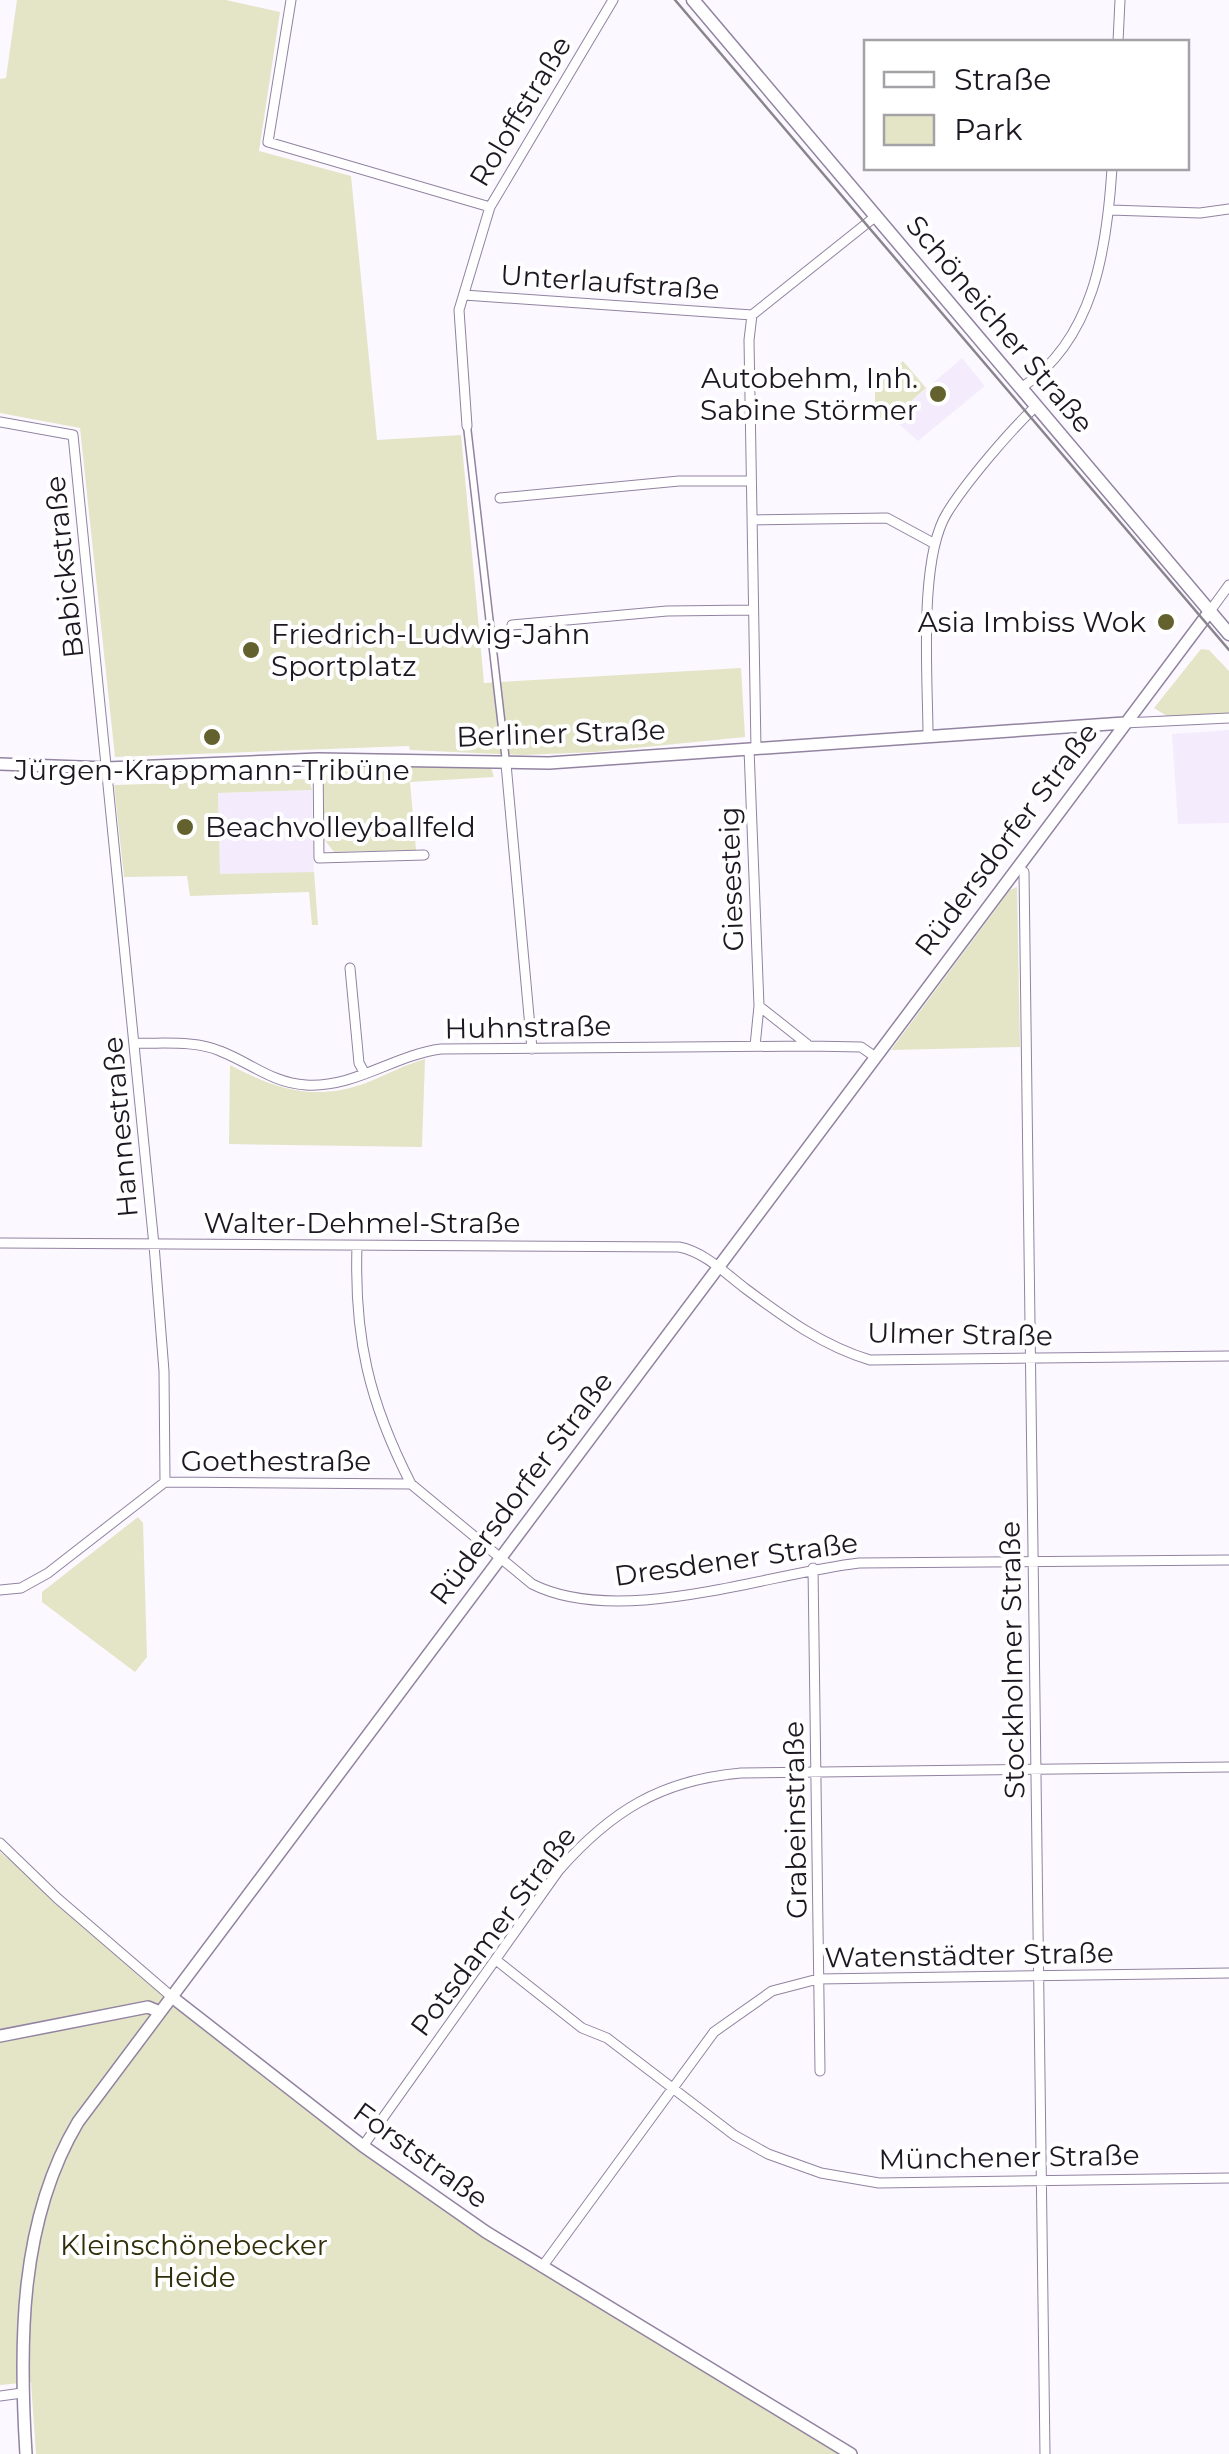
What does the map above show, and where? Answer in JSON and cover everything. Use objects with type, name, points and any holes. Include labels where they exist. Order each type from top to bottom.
[{"type":"main road","name":"Schöneicher Straße","points":[[694,0],[1229,634]]},
{"type":"street","points":[[291,0],[268,142],[490,207]]},
{"type":"street","name":"Roloffstraße","points":[[467,426],[458,326],[490,207],[612,0]]},
{"type":"street","points":[[1118,40],[1120,0]]},
{"type":"street","points":[[1021,388],[1057,358],[1073,337],[1096,279],[1110,210],[1112,170]]},
{"type":"street","points":[[1110,210],[1229,210]]},
{"type":"street","points":[[752,315],[876,216]]},
{"type":"street","name":"Unterlaufstraße","points":[[464,295],[752,315]]},
{"type":"street","name":"Giesesteig","points":[[752,315],[752,749],[759,1006],[754,1046]]},
{"type":"street","points":[[928,736],[928,623],[935,544],[946,515],[1036,406]]},
{"type":"street","name":"Babickstraße","points":[[0,422],[73,435],[106,768]]},
{"type":"street","points":[[467,426],[506,764],[532,1049]]},
{"type":"street","points":[[500,498],[680,482],[751,480]]},
{"type":"street","points":[[752,520],[887,518],[935,544]]},
{"type":"street","points":[[1210,611],[1229,584]]},
{"type":"street","points":[[512,625],[667,611],[753,610]]},
{"type":"street","name":"Rüdersdorfer Straße","points":[[26,2454],[22,2393],[30,2263],[55,2170],[78,2122],[1210,611]]},
{"type":"street","points":[[1124,723],[1229,718]]},
{"type":"street","name":"Berliner Straße","points":[[0,764],[106,768],[318,759],[506,764],[1124,723]]},
{"type":"street","points":[[318,759],[319,858],[424,854]]},
{"type":"street","name":"Hannestraße","points":[[106,768],[154,1245],[164,1371],[166,1482]]},
{"type":"street","name":"Stockholmer Straße","points":[[1018,868],[1024,872],[1045,2454]]},
{"type":"street","points":[[350,968],[360,1064],[365,1074]]},
{"type":"street","points":[[759,1006],[810,1046]]},
{"type":"street","name":"Huhnstraße","points":[[135,1043],[207,1047],[281,1082],[295,1084],[336,1084],[427,1051],[810,1046],[860,1047],[874,1056]]},
{"type":"street","name":"Walter-Dehmel-Straße","points":[[0,1243],[680,1247],[718,1267]]},
{"type":"street","points":[[357,1246],[355,1304],[365,1364],[382,1422],[411,1484]]},
{"type":"street","name":"Ulmer Straße","points":[[718,1267],[802,1329],[848,1354],[870,1360],[1229,1356]]},
{"type":"street","name":"Goethestraße","points":[[0,1590],[21,1588],[48,1573],[166,1482],[411,1484],[500,1560]]},
{"type":"street","name":"Dresdener Straße","points":[[500,1560],[550,1593],[605,1600],[664,1597],[813,1568],[860,1563],[1229,1560]]},
{"type":"street","name":"Grabeinstraße","points":[[813,1568],[820,2071]]},
{"type":"street","name":"Potsdamer Straße","points":[[364,2146],[559,1870],[592,1834],[628,1808],[680,1784],[713,1776],[816,1771],[1229,1766]]},
{"type":"street","name":"Forststraße","points":[[0,1842],[57,1898],[172,1997],[364,2146],[486,2232],[851,2454]]},
{"type":"street","name":"Münchener Straße","points":[[496,1960],[582,2028],[607,2038],[734,2135],[768,2154],[821,2173],[880,2182],[1229,2178]]},
{"type":"street","name":"Watenstädter Straße","points":[[542,2266],[714,2032],[772,1991],[818,1979],[1229,1974]]},
{"type":"street","points":[[0,2036],[148,2007],[160,2012]]},
{"type":"street","points":[[0,2396],[22,2393]]},
{"type":"shaded area","points":[[962,358],[985,386],[918,441],[892,418]]},
{"type":"shaded area","points":[[1229,730],[1229,823],[1178,824],[1172,734]]},
{"type":"shaded area","points":[[312,790],[314,872],[220,875],[218,793]]},
{"type":"green space","points":[[17,0],[226,0],[280,12],[259,151],[351,176],[377,440],[461,435],[484,683],[741,668],[745,737],[523,755],[410,750],[409,746],[115,757],[80,428],[0,413],[0,79],[6,78]]},
{"type":"green space","points":[[903,361],[926,388],[892,418],[875,418],[875,384]]},
{"type":"green space","points":[[1201,649],[1209,650],[1229,671],[1229,716],[1167,716],[1154,708]]},
{"type":"green space","points":[[334,765],[491,768],[494,777],[410,782],[416,850],[334,852],[324,839],[323,780]]},
{"type":"green space","points":[[309,779],[312,790],[218,793],[220,874],[314,872],[318,925],[312,925],[309,892],[190,896],[187,876],[124,877],[114,785]]},
{"type":"green space","points":[[1017,887],[1020,1047],[891,1050],[1010,890]]},
{"type":"green space","points":[[425,1059],[422,1147],[229,1144],[230,1065],[280,1086],[329,1092],[366,1083]]},
{"type":"green space","points":[[138,1517],[143,1523],[147,1657],[135,1672],[42,1602],[42,1592]]},
{"type":"green space","name":"Kleinschönebecker Heide","points":[[0,1852],[242,2059],[463,2223],[841,2454],[36,2454],[31,2382],[0,2385]]},
{"type":"tram line","points":[[675,0],[1229,650]]},
{"type":"place","name":"Autobehm, Inh. Sabine Störmer","points":[[938,394]]},
{"type":"place","name":"Asia Imbiss Wok","points":[[1166,622]]},
{"type":"place","name":"Friedrich-Ludwig-Jahn Sportplatz","points":[[251,650]]},
{"type":"place","name":"Jürgen-Krappmann-Tribüne","points":[[212,737]]},
{"type":"place","name":"Beachvolleyballfeld","points":[[185,827]]}]
